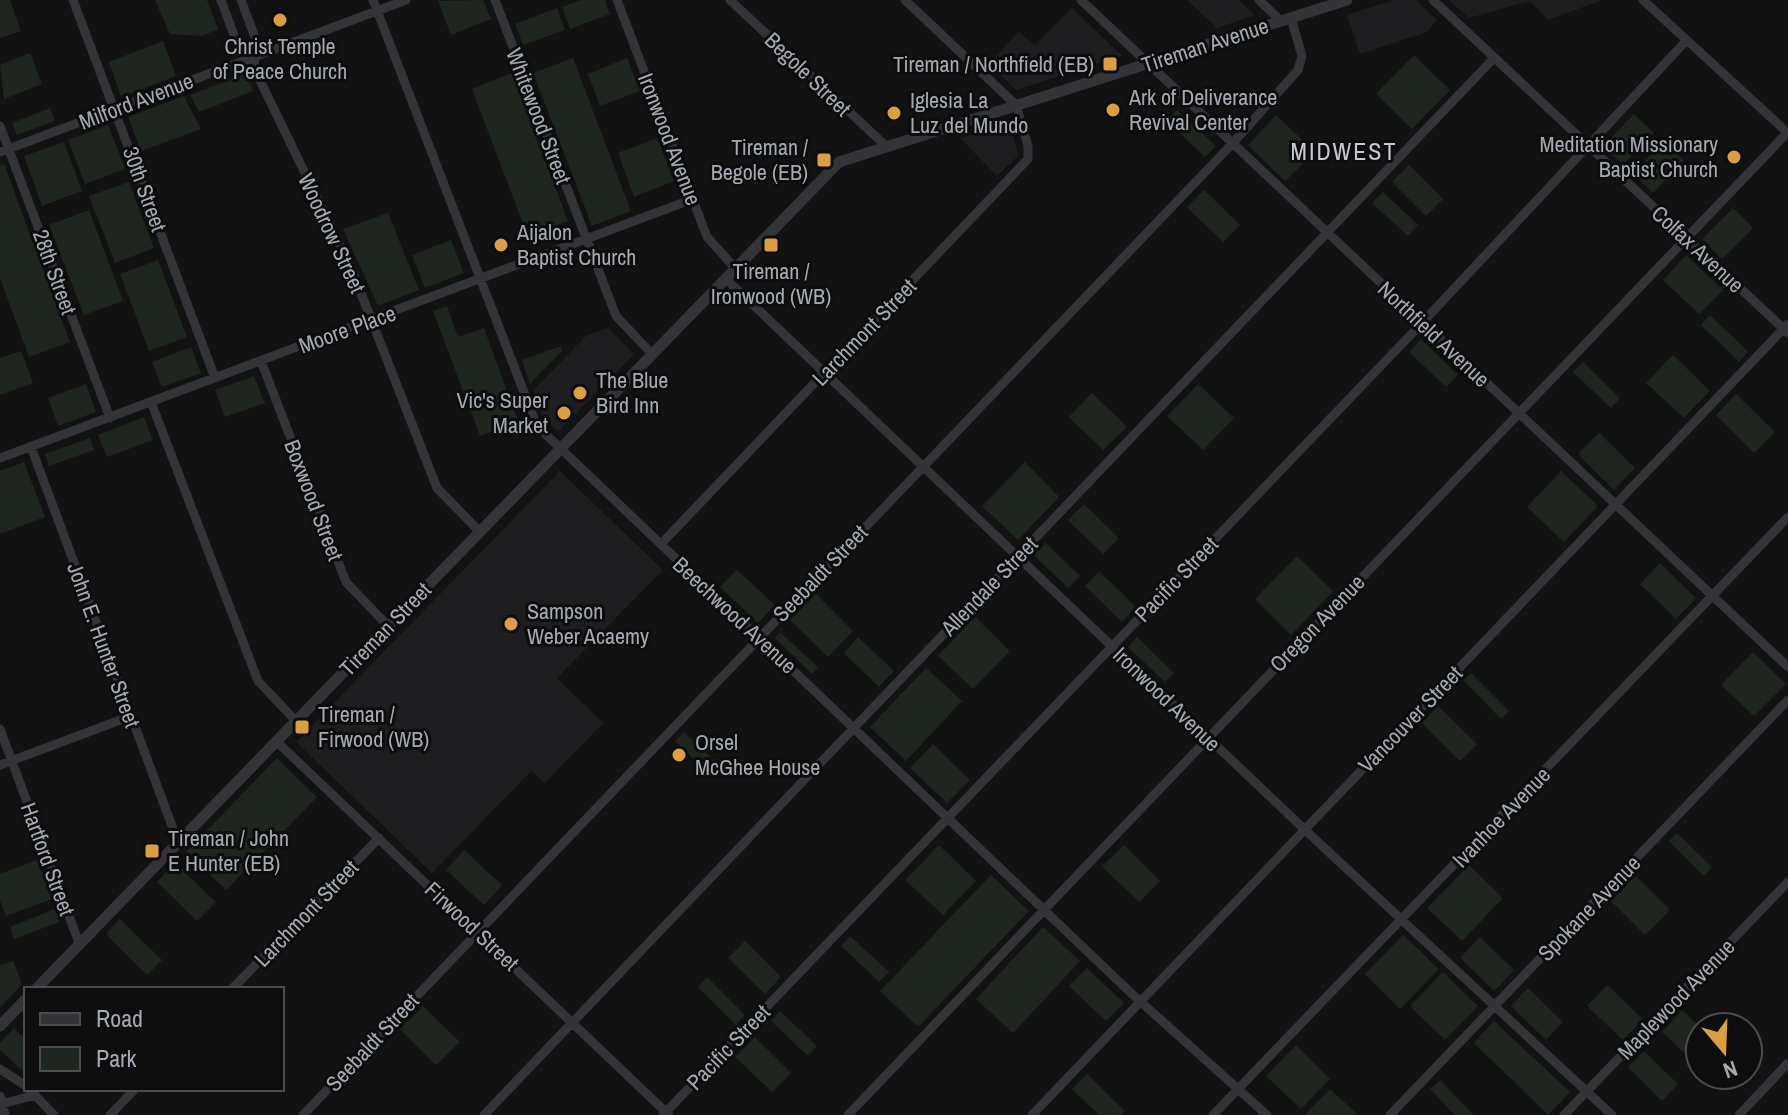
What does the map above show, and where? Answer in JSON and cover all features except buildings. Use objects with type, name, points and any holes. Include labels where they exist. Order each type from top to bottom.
[{"type":"street","name":"30th Street","points":[[73,0],[215,378]]},
{"type":"street","name":"Woodrow Street","points":[[221,0],[238,46],[252,57]]},
{"type":"street","name":"Woodrow Street","points":[[241,0],[256,40],[252,57],[255,72],[352,270],[437,488],[480,532]]},
{"type":"street","name":"Beechwood Avenue","points":[[373,0],[532,416],[560,449],[1140,1002],[1267,1115]]},
{"type":"street","name":"Milford Avenue","points":[[5,150],[406,0]]},
{"type":"street","name":"Whitewood Street","points":[[495,0],[618,320],[652,354]]},
{"type":"street","name":"Ironwood Avenue","points":[[617,0],[710,243],[736,269]]},
{"type":"street","name":"Begole Street","points":[[730,0],[887,147]]},
{"type":"street","points":[[905,0],[1016,105]]},
{"type":"street","name":"Northfield Avenue","points":[[1081,0],[1788,667]]},
{"type":"street","points":[[1259,0],[1286,19]]},
{"type":"street","name":"Tireman Avenue","points":[[736,269],[839,162],[1347,0]]},
{"type":"street","name":"Colfax Avenue","points":[[1433,0],[1786,329]]},
{"type":"street","points":[[1643,0],[1788,132]]},
{"type":"street","name":"Seebaldt Street","points":[[303,1115],[1232,144],[1298,70],[1302,56],[1286,19]]},
{"type":"street","name":"Pacific Street","points":[[666,1114],[1422,323],[1686,41]]},
{"type":"street","name":"Allendale Street","points":[[484,1115],[1494,58]]},
{"type":"street","name":"Larchmont Street","points":[[661,544],[1023,167],[1029,152],[1016,105]]},
{"type":"street","name":"28th Street","points":[[0,126],[5,150],[110,418]]},
{"type":"street","name":"Oregon Avenue","points":[[848,1115],[1788,132]]},
{"type":"street","name":"Moore Place","points":[[1,454],[31,447],[110,418],[693,199]]},
{"type":"street","name":"Tireman Street","points":[[38,987],[736,269]]},
{"type":"street","name":"Ironwood Avenue","points":[[726,279],[1304,829],[1612,1115]]},
{"type":"street","name":"Vancouver Street","points":[[1032,1115],[1786,329]]},
{"type":"street","name":"Boxwood Street","points":[[261,361],[346,582],[388,626]]},
{"type":"street","points":[[151,402],[258,681],[296,721]]},
{"type":"street","name":"John E. Hunter Street","points":[[31,447],[178,842]]},
{"type":"street","name":"Ivanhoe Avenue","points":[[1213,1115],[1788,517]]},
{"type":"street","name":"Spokane Avenue","points":[[1390,1115],[1788,700]]},
{"type":"street","points":[[0,765],[131,716]]},
{"type":"street","name":"Hartford Street","points":[[0,729],[79,943]]},
{"type":"street","name":"Firwood Street","points":[[276,741],[573,1021],[666,1114]]},
{"type":"street","name":"Larchmont Street","points":[[234,987],[379,838]]},
{"type":"street","name":"Maplewood Avenue","points":[[1564,1115],[1788,882]]},
{"type":"street","points":[[0,1026],[24,1001]]},
{"type":"street","points":[[1739,1115],[1788,1063]]},
{"type":"street","points":[[0,1069],[24,1086]]},
{"type":"street","points":[[5,1115],[1,1100],[27,1091]]},
{"type":"street","points":[[31,1091],[54,1115]]},
{"type":"street","points":[[110,1115],[133,1091]]},
{"type":"shaded area","points":[[1187,0],[1239,0],[1255,15],[1217,28]]},
{"type":"shaded area","points":[[1394,0],[1416,0],[1437,20],[1427,32],[1360,54],[1347,15]]},
{"type":"shaded area","points":[[1449,0],[1602,0],[1548,20],[1530,1],[1469,18]]},
{"type":"shaded area","points":[[1072,8],[1122,56],[1016,90],[989,63],[1019,32],[1035,45]]},
{"type":"shaded area","points":[[1010,122],[1018,156],[997,176],[960,138]]},
{"type":"shaded area","points":[[608,328],[634,354],[558,432],[543,418],[533,390],[586,336]]},
{"type":"shaded area","name":"Sampson Weber Acaemy","points":[[560,471],[663,570],[557,678],[603,723],[545,783],[531,771],[432,873],[296,742]]},
{"type":"green space","points":[[0,0],[10,0],[21,31],[0,38]]},
{"type":"green space","points":[[155,0],[207,0],[218,29],[202,36],[170,34]]},
{"type":"green space","points":[[483,0],[491,19],[451,35],[438,1]]},
{"type":"green space","points":[[581,0],[605,0],[610,14],[570,29],[562,7]]},
{"type":"green space","points":[[557,8],[565,30],[523,45],[515,24]]},
{"type":"green space","points":[[163,41],[176,76],[121,97],[109,62]]},
{"type":"green space","points":[[30,53],[42,84],[4,99],[0,65]]},
{"type":"green space","points":[[1414,55],[1450,90],[1412,129],[1376,94]]},
{"type":"green space","points":[[573,58],[631,211],[592,226],[533,73]]},
{"type":"green space","points":[[627,58],[640,91],[600,106],[588,74]]},
{"type":"green space","points":[[512,73],[568,221],[528,237],[472,89]]},
{"type":"green space","points":[[245,74],[253,91],[199,112],[190,95]]},
{"type":"green space","points":[[184,96],[201,129],[141,151],[128,117]]},
{"type":"green space","points":[[50,108],[55,121],[17,135],[12,123]]},
{"type":"green space","points":[[1177,110],[1216,146],[1205,157],[1167,121]]},
{"type":"green space","points":[[1634,114],[1654,133],[1623,165],[1603,146]]},
{"type":"green space","points":[[1276,115],[1315,152],[1285,181],[1248,145]]},
{"type":"green space","points":[[108,125],[125,169],[85,184],[68,140]]},
{"type":"green space","points":[[657,138],[674,181],[634,197],[618,153]]},
{"type":"green space","points":[[1664,141],[1684,161],[1653,193],[1633,174]]},
{"type":"green space","points":[[64,142],[82,191],[42,206],[24,156]]},
{"type":"green space","points":[[4,164],[70,342],[29,357],[0,278],[0,165]]},
{"type":"green space","points":[[1409,165],[1443,199],[1426,216],[1392,182]]},
{"type":"green space","points":[[129,182],[154,248],[115,263],[89,196]]},
{"type":"green space","points":[[1204,190],[1240,225],[1223,242],[1187,207]]},
{"type":"green space","points":[[1383,192],[1418,225],[1408,236],[1372,203]]},
{"type":"green space","points":[[1733,208],[1753,228],[1722,259],[1702,239]]},
{"type":"green space","points":[[89,210],[123,301],[84,315],[49,225]]},
{"type":"green space","points":[[388,213],[419,290],[378,306],[343,229]]},
{"type":"green space","points":[[451,240],[464,273],[425,288],[412,255]]},
{"type":"green space","points":[[1686,255],[1723,290],[1699,314],[1663,280]]},
{"type":"green space","points":[[158,260],[187,337],[149,351],[120,274]]},
{"type":"green space","points":[[447,306],[458,337],[484,328],[518,421],[480,436],[433,311]]},
{"type":"green space","points":[[1710,315],[1748,352],[1739,362],[1701,325]]},
{"type":"green space","points":[[1421,339],[1458,375],[1446,387],[1409,352]]},
{"type":"green space","points":[[561,346],[562,351],[530,384],[522,360]]},
{"type":"green space","points":[[191,347],[201,373],[162,387],[152,362]]},
{"type":"green space","points":[[21,351],[33,383],[0,395],[0,358]]},
{"type":"green space","points":[[1673,355],[1710,391],[1684,418],[1646,383]]},
{"type":"green space","points":[[1583,362],[1620,398],[1611,408],[1573,372]]},
{"type":"green space","points":[[254,376],[265,403],[225,417],[215,390]]},
{"type":"green space","points":[[86,384],[96,412],[58,426],[48,398]]},
{"type":"green space","points":[[1198,384],[1234,418],[1203,450],[1167,416]]},
{"type":"green space","points":[[1092,393],[1127,427],[1103,450],[1069,417]]},
{"type":"green space","points":[[1736,394],[1775,432],[1754,453],[1716,415]]},
{"type":"green space","points":[[144,417],[153,440],[107,457],[98,435]]},
{"type":"green space","points":[[1599,433],[1635,468],[1614,490],[1578,454]]},
{"type":"green space","points":[[90,438],[94,450],[49,466],[45,454]]},
{"type":"green space","points":[[24,462],[45,517],[0,534],[0,471]]},
{"type":"green space","points":[[1025,462],[1059,497],[1018,540],[982,506]]},
{"type":"green space","points":[[1561,471],[1598,506],[1564,542],[1527,507]]},
{"type":"green space","points":[[1084,504],[1119,538],[1103,554],[1068,520]]},
{"type":"green space","points":[[1046,543],[1080,576],[1068,588],[1034,555]]},
{"type":"green space","points":[[1297,556],[1333,591],[1291,635],[1255,599]]},
{"type":"green space","points":[[1660,563],[1696,598],[1676,619],[1640,584]]},
{"type":"green space","points":[[737,570],[775,605],[758,623],[720,587]]},
{"type":"green space","points":[[1099,571],[1136,607],[1122,622],[1085,586]]},
{"type":"green space","points":[[816,594],[853,631],[828,657],[790,620]]},
{"type":"green space","points":[[975,617],[1010,651],[973,689],[938,656]]},
{"type":"green space","points":[[780,632],[818,667],[812,674],[775,638]]},
{"type":"green space","points":[[858,637],[894,671],[879,687],[844,653]]},
{"type":"green space","points":[[1137,637],[1174,673],[1165,682],[1128,647]]},
{"type":"green space","points":[[1753,652],[1786,684],[1754,716],[1721,685]]},
{"type":"green space","points":[[926,668],[962,701],[906,761],[870,727]]},
{"type":"green space","points":[[1471,673],[1509,711],[1501,719],[1463,680]]},
{"type":"green space","points":[[1438,706],[1477,744],[1460,761],[1422,723]]},
{"type":"green space","points":[[684,732],[721,767],[712,777],[675,741]]},
{"type":"green space","points":[[933,744],[970,780],[947,803],[910,768]]},
{"type":"green space","points":[[277,758],[317,797],[226,890],[186,852]]},
{"type":"green space","points":[[1677,833],[1712,867],[1704,876],[1669,841]]},
{"type":"green space","points":[[939,845],[976,881],[943,915],[905,880]]},
{"type":"green space","points":[[1124,845],[1160,881],[1139,902],[1102,866]]},
{"type":"green space","points":[[464,850],[502,885],[484,905],[446,870]]},
{"type":"green space","points":[[37,860],[52,899],[6,916],[0,901],[0,874]]},
{"type":"green space","points":[[175,863],[216,902],[197,921],[157,882]]},
{"type":"green space","points":[[1469,865],[1503,898],[1462,941],[1427,908]]},
{"type":"green space","points":[[991,875],[1029,911],[918,1027],[880,991]]},
{"type":"green space","points":[[1636,876],[1670,910],[1645,935],[1611,901]]},
{"type":"green space","points":[[55,909],[59,922],[14,939],[10,927]]},
{"type":"green space","points":[[120,919],[162,960],[147,975],[106,934]]},
{"type":"green space","points":[[1043,927],[1080,961],[1013,1033],[976,999]]},
{"type":"green space","points":[[1403,935],[1439,969],[1400,1009],[1365,974]]},
{"type":"green space","points":[[850,936],[889,972],[879,982],[841,946]]},
{"type":"green space","points":[[1480,937],[1514,970],[1494,991],[1460,958]]},
{"type":"green space","points":[[745,941],[781,977],[765,994],[728,958]]},
{"type":"green space","points":[[13,961],[22,984],[0,1008],[0,965]]},
{"type":"green space","points":[[1087,968],[1124,1003],[1106,1021],[1069,986]]},
{"type":"green space","points":[[1443,972],[1478,1006],[1445,1040],[1410,1006]]},
{"type":"green space","points":[[707,977],[745,1015],[736,1025],[698,987]]},
{"type":"green space","points":[[1607,985],[1643,1019],[1623,1040],[1587,1006]]},
{"type":"green space","points":[[1528,988],[1563,1022],[1546,1040],[1511,1006]]},
{"type":"green space","points":[[423,1006],[460,1042],[436,1065],[400,1029]]},
{"type":"green space","points":[[1682,1010],[1684,1053],[1662,1032]]},
{"type":"green space","points":[[780,1011],[817,1046],[808,1056],[771,1021]]},
{"type":"green space","points":[[1494,1021],[1570,1092],[1548,1115],[1474,1043]]},
{"type":"green space","points":[[14,1028],[24,1038],[24,1072],[0,1050],[0,1043]]},
{"type":"green space","points":[[755,1037],[791,1073],[772,1092],[735,1057]]},
{"type":"green space","points":[[1296,1045],[1330,1079],[1301,1109],[1266,1076]]},
{"type":"green space","points":[[1644,1051],[1678,1084],[1662,1101],[1628,1067]]},
{"type":"green space","points":[[1087,1074],[1125,1111],[1121,1115],[1099,1115],[1072,1089]]},
{"type":"green space","points":[[1440,1080],[1474,1115],[1455,1115],[1430,1089]]},
{"type":"green space","points":[[1330,1089],[1358,1115],[1305,1115]]},
{"type":"place","name":"Christ Temple of Peace Church","points":[[280,20]]},
{"type":"place","name":"Tireman / Northfield (EB)","points":[[1110,64]]},
{"type":"place","name":"Ark of Deliverance Revival Center","points":[[1113,110]]},
{"type":"place","name":"Iglesia La Luz del Mundo","points":[[894,113]]},
{"type":"place","name":"Meditation Missionary Baptist Church","points":[[1734,157]]},
{"type":"place","name":"Tireman / Begole (EB)","points":[[824,160]]},
{"type":"place","name":"Aijalon Baptist Church","points":[[501,245]]},
{"type":"place","name":"Tireman / Ironwood (WB)","points":[[771,245]]},
{"type":"place","name":"The Blue Bird Inn","points":[[580,393]]},
{"type":"place","name":"Vic's Super Market","points":[[564,413]]},
{"type":"place","name":"Sampson Weber Acaemy","points":[[511,624]]},
{"type":"place","name":"Tireman / Firwood (WB)","points":[[302,727]]},
{"type":"place","name":"Orsel McGhee House","points":[[679,755]]},
{"type":"place","name":"Tireman / John E Hunter (EB)","points":[[152,851]]},
{"type":"district","name":"MIDWEST","points":[[1344,152]]}]
